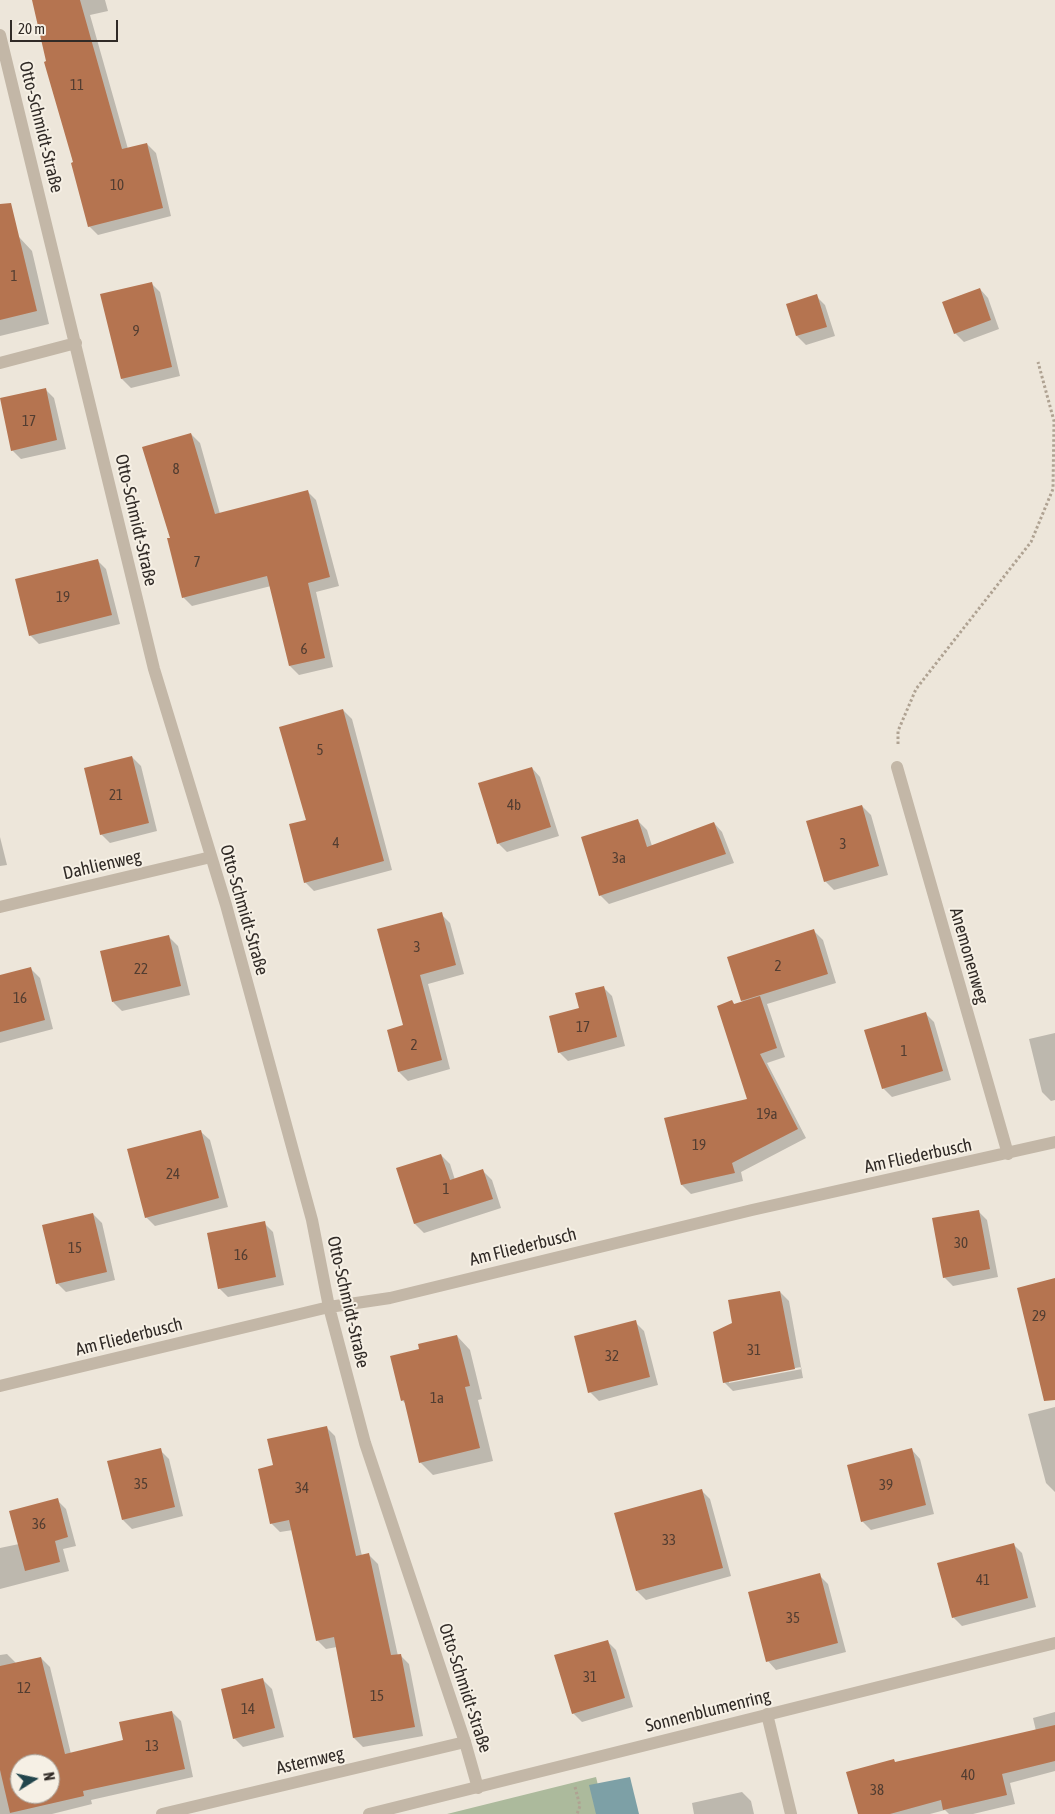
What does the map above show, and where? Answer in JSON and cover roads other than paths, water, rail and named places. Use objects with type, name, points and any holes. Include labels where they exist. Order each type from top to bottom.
[{"type":"street","name":"Otto-Schmidt-Straße","points":[[0,35],[154,669],[211,857],[312,1220],[329,1306],[365,1443],[465,1742],[478,1788]]},
{"type":"street","points":[[0,362],[76,343]]},
{"type":"street","name":"Anemonenweg","points":[[897,767],[1008,1154]]},
{"type":"street","name":"Dahlienweg","points":[[0,907],[211,857]]},
{"type":"street","name":"Am Fliederbusch","points":[[0,1386],[329,1306],[390,1298],[752,1210],[1055,1142]]},
{"type":"street","name":"Sonnenblumenring","points":[[369,1814],[1055,1643]]},
{"type":"street","points":[[767,1714],[791,1814]]},
{"type":"street","name":"Asternweg","points":[[162,1814],[465,1742]]},
{"type":"water","points":[[630,1777],[639,1814],[596,1814],[589,1785]]}]
